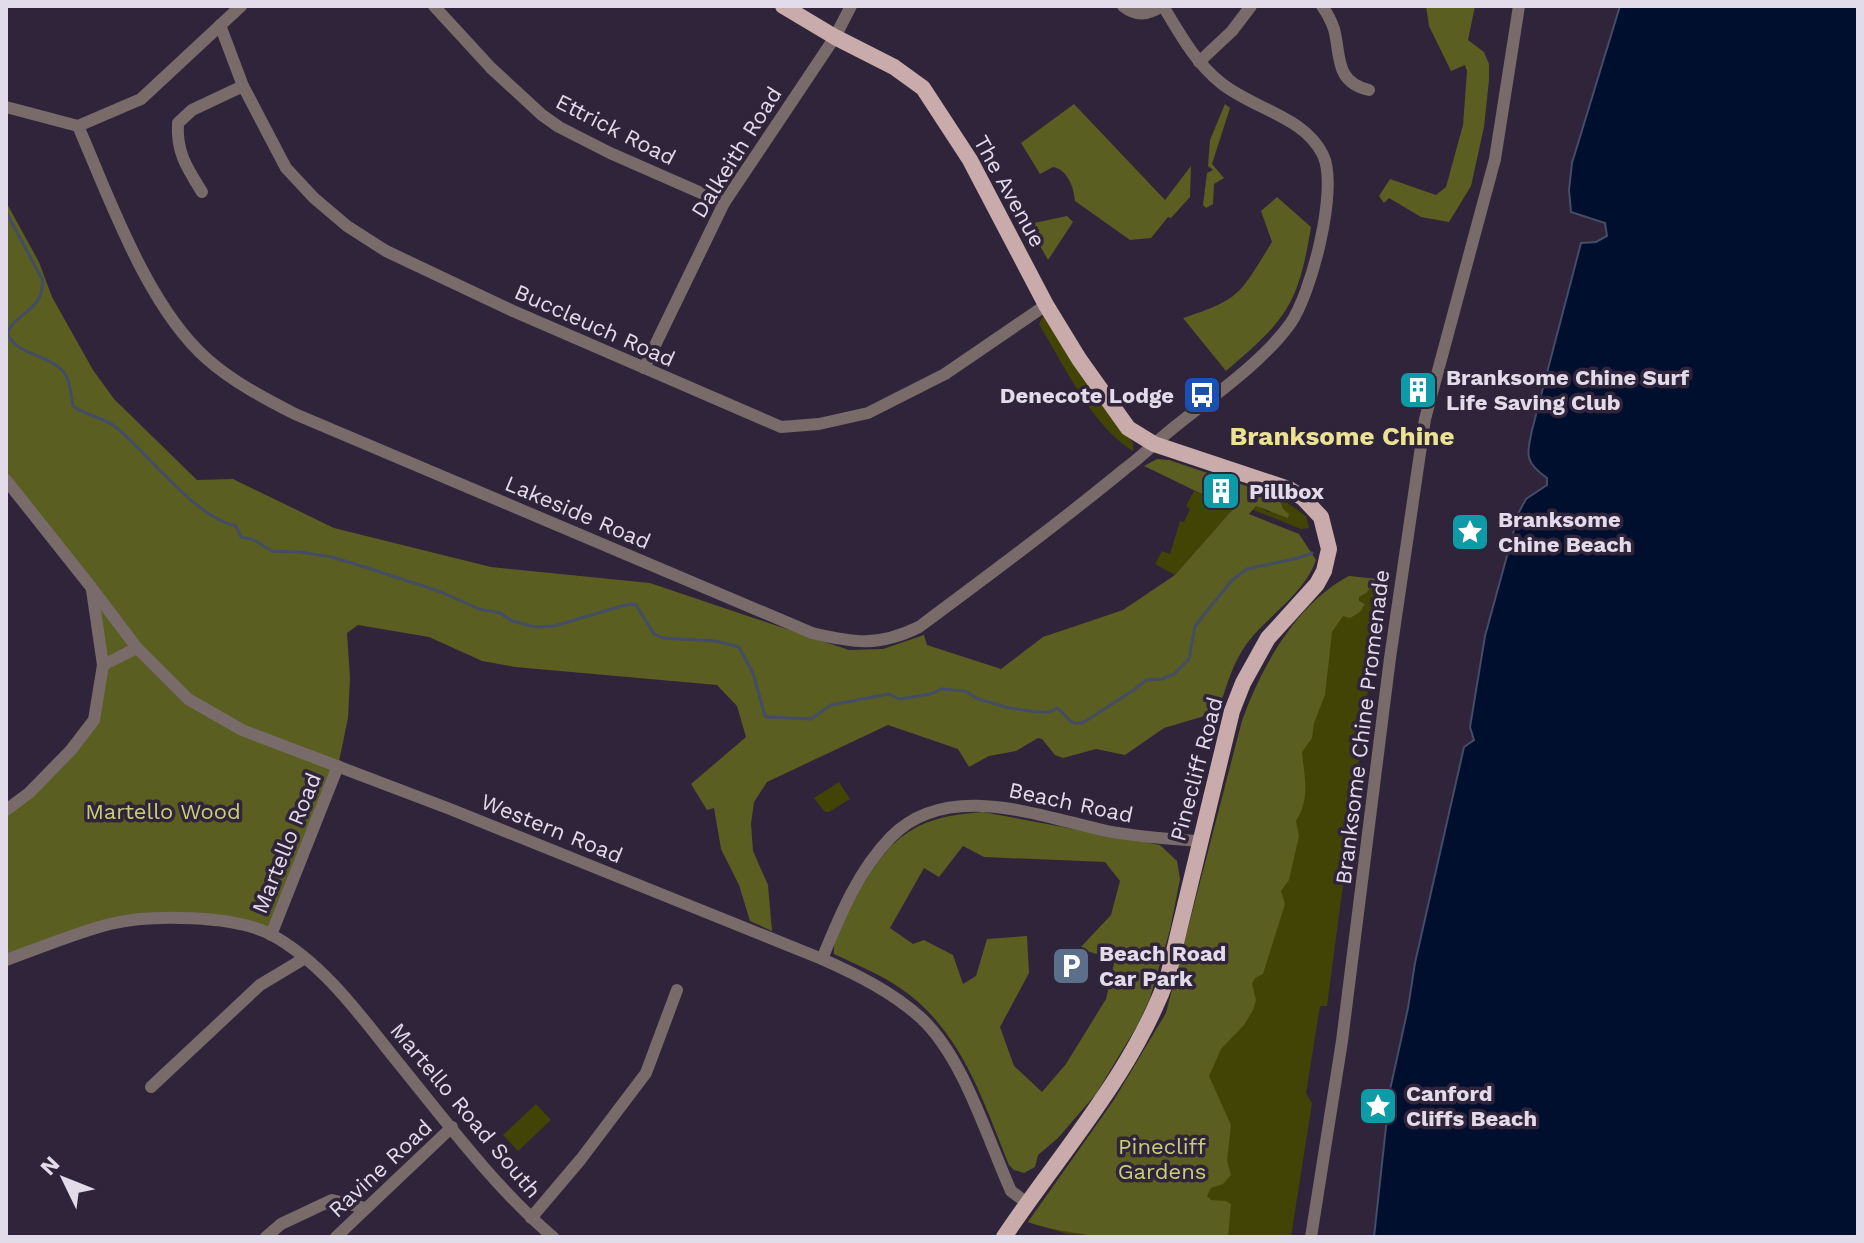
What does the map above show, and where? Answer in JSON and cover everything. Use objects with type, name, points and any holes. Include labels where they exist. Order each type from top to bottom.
[{"type":"main road","name":"The Avenue","points":[[783,6],[894,67],[923,88],[970,160],[1046,305],[1119,418],[1137,435],[1154,444]]},
{"type":"main road","name":"Pinecliff Road","points":[[1027,1203],[1107,1093],[1157,1006],[1168,976],[1222,747],[1243,683],[1268,638],[1317,584],[1328,557],[1328,542],[1321,517],[1303,498],[1289,489],[1154,444]]},
{"type":"main road","points":[[1004,1237],[1027,1203]]},
{"type":"street","points":[[6,107],[78,126],[141,99],[241,6]]},
{"type":"street","name":"Ettrick Road","points":[[434,6],[491,68],[550,121],[610,153],[724,203]]},
{"type":"street","name":"Dalkeith Road","points":[[644,368],[724,203],[835,37],[851,6]]},
{"type":"street","points":[[1123,6],[1131,12],[1146,15],[1162,6]]},
{"type":"street","name":"Lakeside Road","points":[[78,126],[151,286],[173,323],[207,359],[257,394],[295,414],[812,633],[851,642],[879,642],[919,627],[1044,533],[1266,351],[1302,305],[1317,258],[1327,192],[1325,160],[1310,136],[1300,127],[1257,107],[1224,86],[1199,62],[1162,6]]},
{"type":"street","points":[[1199,62],[1232,31],[1251,6]]},
{"type":"street","points":[[1322,6],[1335,31],[1337,58],[1345,75],[1357,86],[1369,90]]},
{"type":"street","name":"Branksome Chine Promenade","points":[[1311,1237],[1342,1041],[1390,658],[1425,419],[1495,159],[1519,6]]},
{"type":"street","name":"Buccleuch Road","points":[[220,25],[243,86],[286,168],[314,198],[347,226],[386,251],[513,311],[781,427],[819,424],[868,413],[945,374],[1046,305]]},
{"type":"street","points":[[202,192],[187,168],[177,142],[178,123],[192,110],[243,86]]},
{"type":"street","name":"Western Road","points":[[6,480],[137,648],[188,699],[215,715],[242,730],[822,959],[869,981],[924,1021],[953,1058],[1011,1191],[1027,1203]]},
{"type":"street","points":[[6,810],[29,793],[71,750],[94,720],[103,665],[91,587]]},
{"type":"street","points":[[103,665],[137,648]]},
{"type":"street","name":"Martello Road","points":[[271,935],[338,766]]},
{"type":"street","name":"Beach Road","points":[[822,959],[843,908],[869,863],[893,834],[920,817],[946,809],[980,805],[1004,807],[1130,835],[1199,841]]},
{"type":"street","name":"Martello Road","points":[[6,960],[112,923],[166,919],[238,922],[271,935],[305,958],[352,1004]]},
{"type":"street","points":[[151,1087],[260,985],[305,958]]},
{"type":"street","points":[[531,1218],[581,1159],[646,1073],[677,990]]},
{"type":"street","name":"Martello Road South","points":[[352,1004],[452,1127],[531,1218],[553,1237]]},
{"type":"street","name":"Ravine Road","points":[[336,1237],[452,1127]]},
{"type":"street","points":[[266,1237],[281,1224],[332,1200],[365,1208]]},
{"type":"green space","points":[[1426,6],[1475,6],[1468,40],[1484,52],[1489,64],[1484,127],[1471,186],[1449,222],[1421,217],[1389,198],[1384,203],[1379,196],[1390,179],[1436,195],[1446,187],[1463,125],[1467,71],[1465,65],[1451,71],[1429,26]]},
{"type":"green space","points":[[1074,104],[1165,200],[1191,166],[1190,197],[1151,238],[1130,240],[1075,201],[1066,175],[1053,167],[1040,174],[1021,143]]},
{"type":"green space","points":[[1225,104],[1230,108],[1212,164],[1224,178],[1214,184],[1213,204],[1206,208],[1203,205],[1207,173],[1213,170],[1208,166],[1210,140]]},
{"type":"green space","points":[[1277,197],[1311,227],[1301,276],[1286,310],[1276,324],[1226,371],[1183,318],[1229,299],[1245,283],[1272,242],[1261,211]]},
{"type":"green space","name":"Martello Wood","points":[[6,202],[39,262],[52,297],[93,370],[114,399],[197,480],[233,479],[334,528],[491,567],[650,583],[849,650],[883,649],[924,635],[927,645],[1001,669],[1043,637],[1123,610],[1175,575],[1233,509],[1144,466],[1157,459],[1169,460],[1279,497],[1283,509],[1289,514],[1288,518],[1256,506],[1249,514],[1299,534],[1316,560],[1295,594],[1242,650],[1218,712],[1164,728],[1125,755],[1096,749],[1063,758],[1055,755],[1038,738],[1016,751],[989,756],[969,767],[958,749],[888,725],[767,782],[754,802],[751,824],[753,851],[768,885],[772,931],[750,921],[739,885],[721,849],[714,808],[707,810],[691,784],[746,737],[737,706],[717,685],[515,667],[482,661],[429,637],[358,625],[347,633],[350,678],[348,718],[338,766],[271,935],[238,922],[112,923],[6,960],[6,810],[94,720],[103,665],[91,586],[6,480]]},
{"type":"green space","points":[[1067,216],[1073,222],[1048,260],[1030,228],[1034,223]]},
{"type":"green space","points":[[1043,316],[1048,317],[1129,436],[1133,451],[1118,440],[1091,410],[1039,324]]},
{"type":"green space","points":[[1194,491],[1233,509],[1175,575],[1155,564],[1162,551],[1170,554],[1180,521],[1184,522],[1190,509],[1186,506]]},
{"type":"green space","points":[[1279,497],[1306,516],[1309,528],[1301,529],[1251,509],[1256,505],[1268,512],[1283,509]]},
{"type":"green space","name":"Pinecliff Gardens","points":[[1349,576],[1382,580],[1356,784],[1362,785],[1355,836],[1346,862],[1327,1006],[1320,1006],[1306,1093],[1312,1103],[1291,1237],[1119,1237],[1067,1234],[1028,1222],[1114,1100],[1166,1013],[1242,721],[1260,679],[1297,620],[1330,588]]},
{"type":"green space","name":"Pinecliff Gardens","points":[[1349,576],[1377,579],[1359,597],[1359,601],[1365,604],[1360,612],[1350,618],[1343,616],[1332,632],[1325,695],[1314,723],[1312,738],[1302,752],[1305,795],[1296,821],[1299,836],[1289,880],[1281,891],[1285,904],[1263,974],[1255,978],[1252,984],[1256,1000],[1253,1010],[1244,1025],[1221,1049],[1209,1076],[1231,1125],[1227,1161],[1231,1175],[1223,1184],[1211,1188],[1207,1196],[1211,1200],[1231,1204],[1228,1237],[1101,1236],[1028,1222],[1114,1100],[1166,1013],[1242,721],[1260,679],[1297,620],[1330,588]]},
{"type":"green space","points":[[839,782],[850,799],[825,812],[814,798]]},
{"type":"green space","points":[[983,812],[1160,845],[1177,861],[1180,879],[1170,930],[1150,998],[1137,1026],[1096,1094],[1058,1138],[1038,1155],[1035,1167],[1024,1173],[1009,1165],[968,1068],[939,1024],[900,988],[834,954],[835,940],[843,920],[890,848],[918,826],[957,815]],"holes":[[[963,846],[984,857],[1105,862],[1120,881],[1111,915],[1079,949],[1115,959],[1106,999],[1066,1064],[1042,1092],[1014,1066],[1000,1027],[1029,973],[1027,936],[987,939],[976,976],[963,984],[953,955],[924,940],[913,944],[890,928],[924,868],[939,877]]]},
{"type":"green space","points":[[536,1104],[551,1120],[518,1151],[503,1135]]},
{"type":"water","points":[[1620,6],[1858,6],[1858,1237],[1374,1237],[1390,1090],[1464,747],[1474,740],[1470,727],[1485,636],[1519,512],[1526,499],[1547,485],[1547,478],[1534,467],[1529,457],[1532,430],[1581,243],[1596,242],[1607,236],[1605,223],[1571,212],[1569,190],[1572,163]]},
{"type":"waterway","points":[[6,212],[42,279],[39,298],[10,327],[7,334],[12,342],[59,367],[68,381],[73,406],[117,428],[189,499],[221,521],[236,526],[241,537],[254,540],[272,551],[332,557],[441,592],[479,609],[500,613],[512,621],[535,627],[554,626],[629,604],[636,605],[654,634],[663,638],[715,641],[739,647],[753,673],[765,716],[768,717],[811,719],[831,705],[889,694],[899,699],[931,694],[941,689],[965,691],[978,699],[1009,708],[1037,712],[1050,712],[1057,708],[1071,722],[1084,722],[1146,680],[1174,674],[1189,659],[1195,626],[1232,580],[1247,569],[1312,553]]},
{"type":"place","name":"Branksome Chine Surf Life Saving Club","points":[[1418,390]]},
{"type":"place","name":"Denecote Lodge","points":[[1202,395]]},
{"type":"place","name":"Pillbox","points":[[1221,491]]},
{"type":"place","name":"Branksome Chine Beach","points":[[1470,532]]},
{"type":"place","name":"Beach Road Car Park","points":[[1071,966]]},
{"type":"place","name":"Canford Cliffs Beach","points":[[1378,1106]]},
{"type":"district","name":"Branksome Chine","points":[[1342,436]]}]
